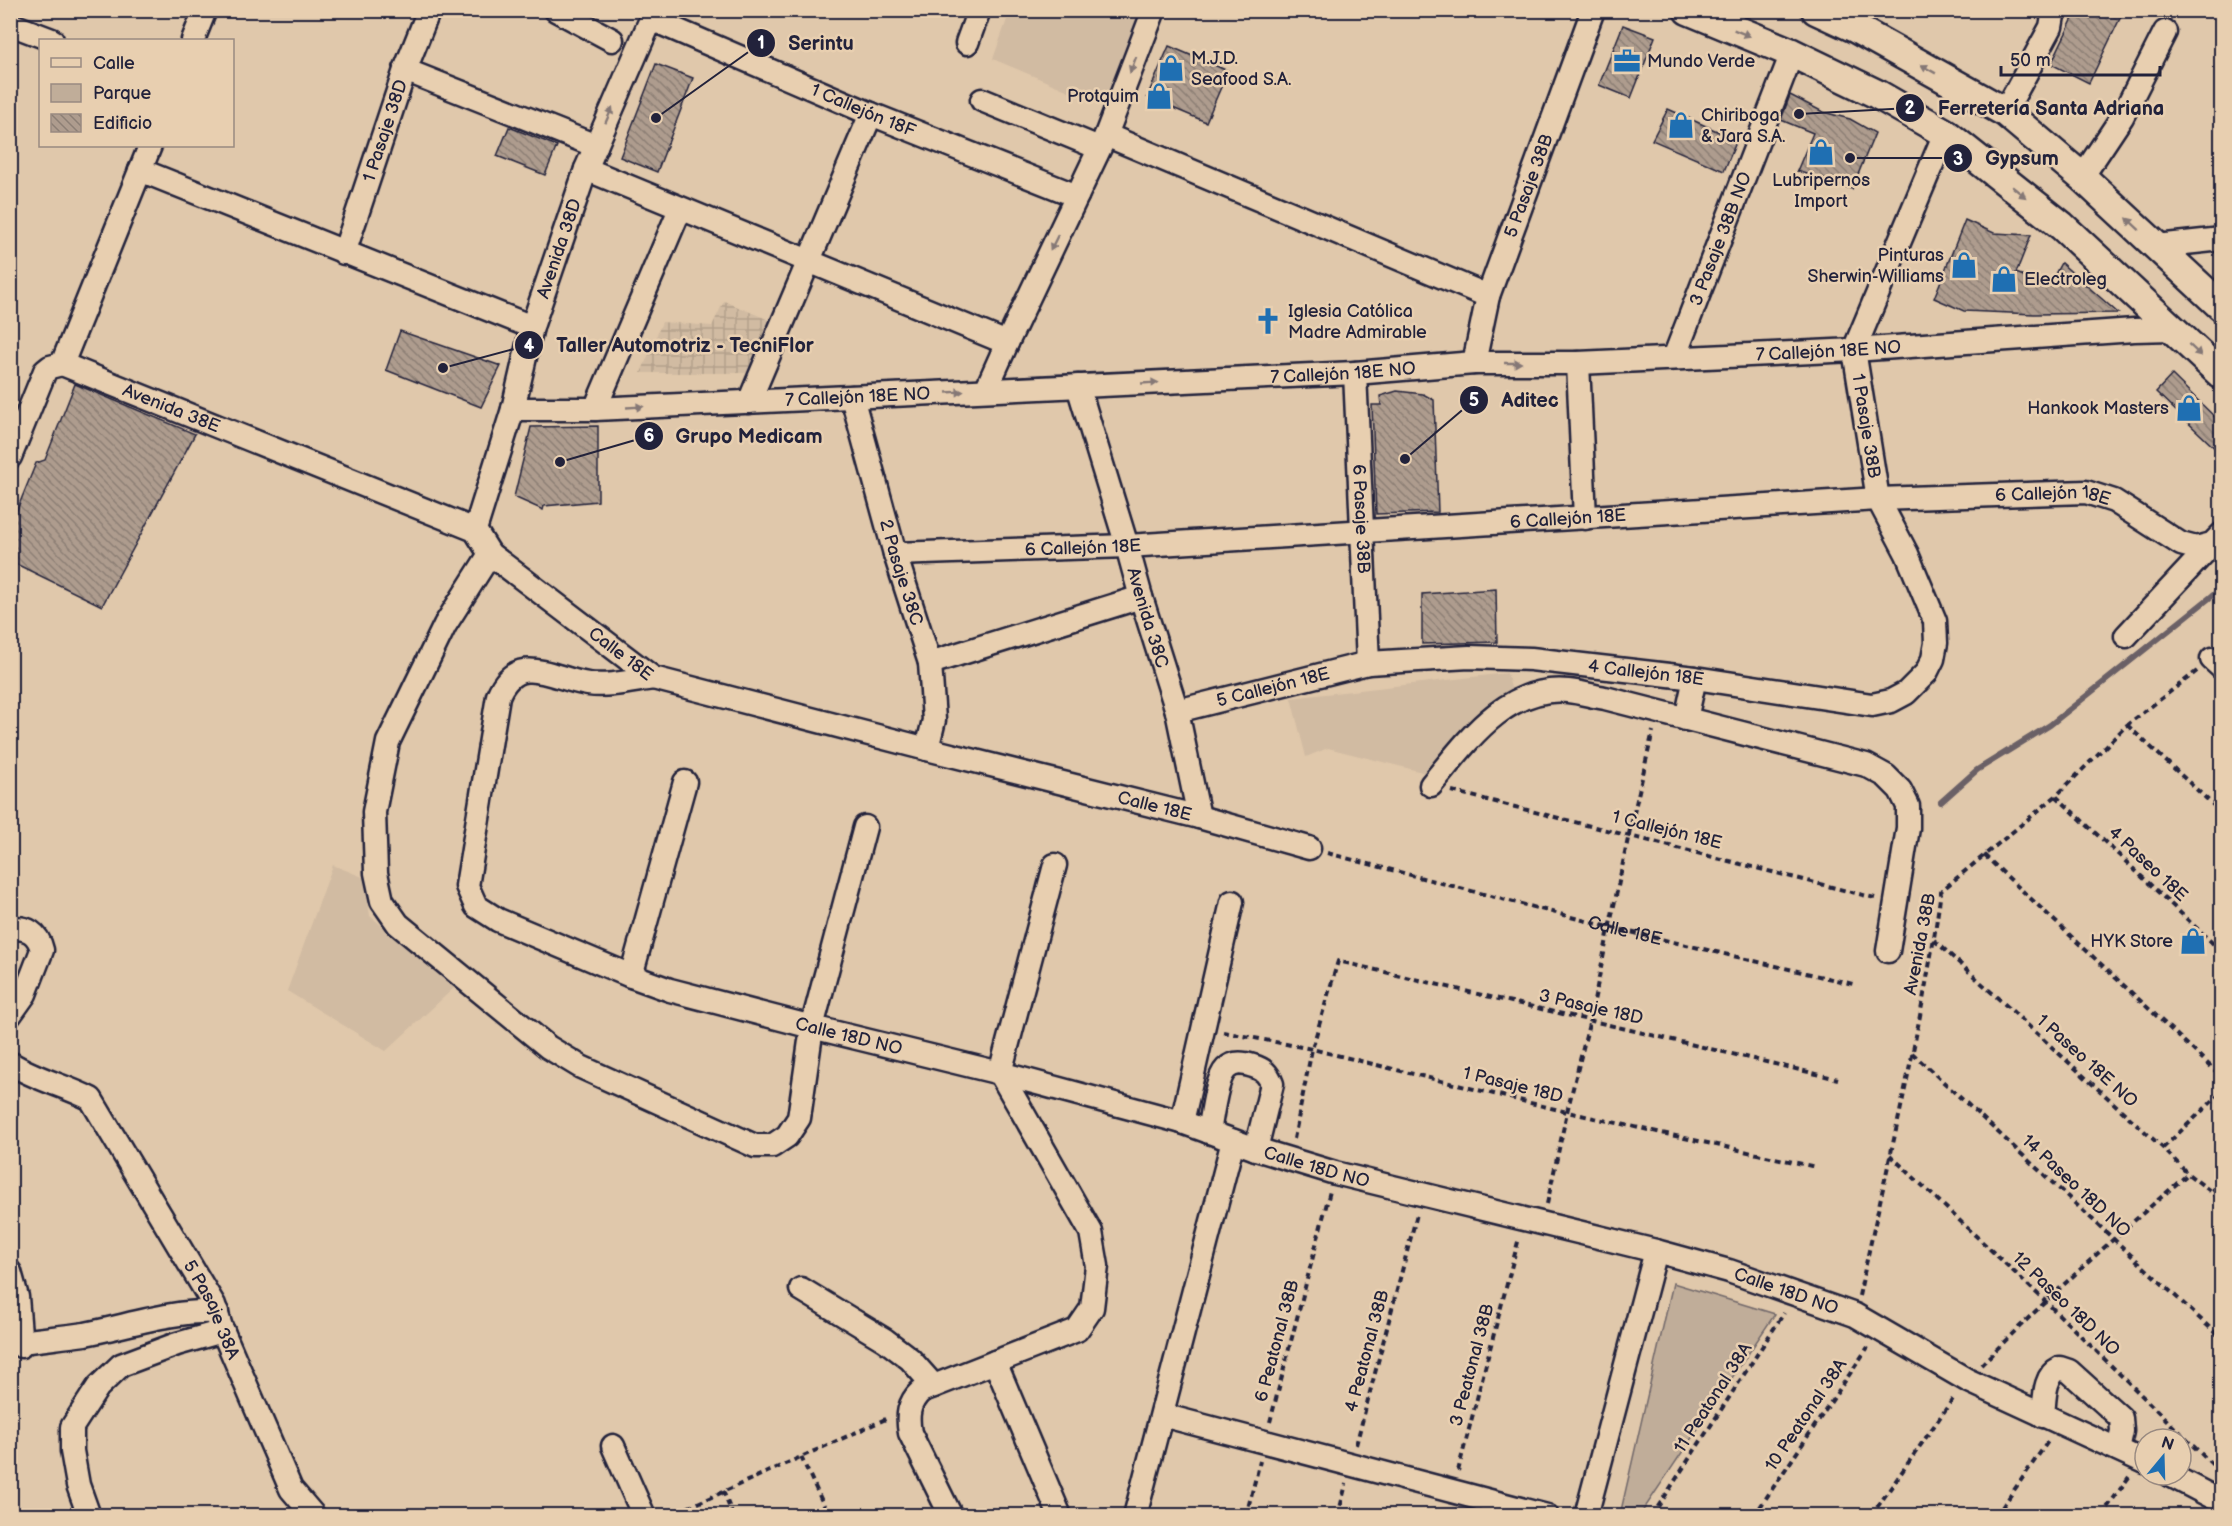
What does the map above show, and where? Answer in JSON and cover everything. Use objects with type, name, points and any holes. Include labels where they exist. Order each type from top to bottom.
[{"type":"main road","points":[[1688,10],[1792,53],[1877,94],[1945,133],[2062,226],[2222,375]]},
{"type":"main road","points":[[1816,10],[1855,28],[2005,112],[2082,177],[2222,307]]},
{"type":"street","points":[[193,39],[205,10]]},
{"type":"street","name":"1 Pasaje 38D","points":[[344,253],[405,70],[429,10]]},
{"type":"street","points":[[556,10],[612,40]]},
{"type":"street","points":[[967,43],[979,10]]},
{"type":"street","points":[[986,390],[1006,343],[1103,141],[1154,10]]},
{"type":"street","name":"5 Pasaje 38B","points":[[1474,363],[1488,296],[1593,10]]},
{"type":"street","points":[[2005,112],[2051,27],[2054,10]]},
{"type":"street","name":"1 Callejón 18F","points":[[653,15],[871,114],[1077,196]]},
{"type":"street","name":"Avenida 38D","points":[[475,530],[513,409],[532,327],[586,169],[653,15]]},
{"type":"street","points":[[10,24],[49,39]]},
{"type":"street","points":[[2082,177],[2122,117],[2165,32]]},
{"type":"street","name":"3 Pasaje 38B NO","points":[[1674,358],[1792,53]]},
{"type":"street","points":[[405,70],[596,146]]},
{"type":"street","points":[[982,100],[1103,141],[1488,296]]},
{"type":"street","points":[[749,402],[871,114]]},
{"type":"street","name":"1 Pasaje 38B","points":[[1917,684],[1933,659],[1936,644],[1935,621],[1906,554],[1878,499],[1854,350],[1945,133]]},
{"type":"street","points":[[10,457],[45,371],[62,364],[150,147]]},
{"type":"street","points":[[586,169],[1006,343]]},
{"type":"street","points":[[140,170],[532,327]]},
{"type":"street","points":[[595,409],[680,209]]},
{"type":"street","points":[[2157,246],[2222,239]]},
{"type":"street","name":"7 Callejón 18E NO","points":[[513,409],[595,409],[1355,373],[1474,363],[1578,363],[1854,350],[2172,329]]},
{"type":"street","points":[[1578,363],[1585,518]]},
{"type":"street","name":"Avenida 38E","points":[[62,364],[475,530]]},
{"type":"street","name":"6 Pasaje 38B","points":[[1355,373],[1368,663]]},
{"type":"street","name":"Avenida 38C","points":[[1078,386],[1177,711],[1199,817]]},
{"type":"street","name":"2 Pasaje 38C","points":[[852,397],[895,554],[930,663],[934,720],[927,749]]},
{"type":"street","name":"6 Callejón 18E","points":[[895,554],[1127,546],[1878,499],[2086,492],[2114,501],[2181,544],[2196,548],[2217,539]]},
{"type":"street","points":[[475,530],[490,554],[446,625],[388,742],[374,812],[376,873],[382,901],[398,924],[548,1047],[580,1067],[755,1146],[772,1146],[787,1136],[799,1118],[812,1027],[865,827]]},
{"type":"street","points":[[2126,636],[2217,539]]},
{"type":"street","name":"Calle 18E","points":[[490,554],[653,678],[1199,817],[1309,849]]},
{"type":"street","points":[[930,663],[1141,597]]},
{"type":"street","name":"4 Callejón 18E","points":[[1368,663],[1469,657],[1531,659],[1695,678],[1872,705],[1891,701],[1917,684]]},
{"type":"street","points":[[1531,659],[1533,694]]},
{"type":"street","name":"5 Callejón 18E","points":[[1177,711],[1368,663]]},
{"type":"street","name":"Calle 18D NO","points":[[653,678],[617,684],[588,684],[529,670],[514,673],[504,682],[498,696],[467,886],[476,906],[498,920],[670,990],[1000,1073],[1182,1122],[1256,1149],[1335,1173],[1533,1223],[1656,1251],[1728,1271],[1855,1315],[1967,1380],[2133,1456]]},
{"type":"street","points":[[1686,719],[1695,678]]},
{"type":"street","points":[[1431,785],[1474,734],[1500,710],[1533,694],[1566,691],[1605,698],[1866,765],[1886,776],[1900,790],[1908,806],[1908,828],[1888,951]]},
{"type":"street","points":[[631,976],[685,782]]},
{"type":"street","points":[[951,1515],[910,1433],[907,1420],[913,1399],[921,1391],[1077,1330],[1092,1308],[1097,1266],[1091,1232],[1000,1073],[1055,865]]},
{"type":"street","points":[[1182,1122],[1232,902]]},
{"type":"street","points":[[10,928],[21,927],[32,931],[42,950],[25,994],[10,1015]]},
{"type":"street","points":[[1209,1132],[1221,1077],[1226,1069],[1235,1064],[1244,1063],[1260,1068],[1269,1075],[1272,1084],[1256,1149]]},
{"type":"street","name":"5 Pasaje 38A","points":[[10,1064],[38,1079],[76,1091],[91,1099],[214,1305],[291,1490],[314,1515]]},
{"type":"street","points":[[1135,1515],[1233,1141]]},
{"type":"street","points":[[1586,1515],[1656,1251]]},
{"type":"street","points":[[10,1272],[17,1297],[21,1344],[86,1334],[130,1323],[204,1312],[220,1321]]},
{"type":"street","points":[[801,1289],[885,1340],[910,1359],[934,1386]]},
{"type":"street","points":[[89,1515],[78,1485],[72,1451],[72,1427],[98,1387],[121,1365],[220,1321]]},
{"type":"street","points":[[995,1362],[1060,1515]]},
{"type":"street","points":[[2052,1419],[2048,1379],[2054,1371],[2060,1368],[2069,1371],[2121,1418],[2122,1431],[2118,1449]]},
{"type":"street","points":[[1161,1415],[1547,1515]]},
{"type":"street","points":[[613,1446],[644,1515]]},
{"type":"street","points":[[2193,1487],[2222,1502]]},
{"type":"path","name":"Avenida 38B","points":[[1855,1315],[1912,1053],[1941,891],[2056,796],[2127,725],[2217,664]]},
{"type":"path","name":"3 Peatonal 38B","points":[[1453,1491],[1567,1112],[1590,1020],[1629,834],[1658,712]]},
{"type":"path","points":[[2127,725],[2222,813]]},
{"type":"path","name":"1 Callejón 18E","points":[[1431,785],[1896,903]]},
{"type":"path","name":"4 Paseo 18E","points":[[2056,796],[2222,952]]},
{"type":"path","name":"Calle 18E","points":[[1309,849],[1609,927],[1853,984]]},
{"type":"path","points":[[1984,855],[2222,1077]]},
{"type":"path","name":"1 Paseo 18E NO","points":[[1934,940],[2163,1148],[2188,1174],[2222,1200]]},
{"type":"path","name":"3 Pasaje 18D","points":[[1312,1049],[1338,961],[1838,1079]]},
{"type":"path","name":"1 Pasaje 18D","points":[[1204,1028],[1312,1049],[1567,1112],[1816,1167]]},
{"type":"path","points":[[1290,1160],[1312,1049]]},
{"type":"path","name":"14 Paseo 18D NO","points":[[1912,1053],[2222,1339]]},
{"type":"path","points":[[2163,1148],[2222,1092]]},
{"type":"path","name":"12 Paseo 18D NO","points":[[1890,1155],[2222,1474]]},
{"type":"path","name":"6 Peatonal 38B","points":[[1246,1515],[1335,1173]]},
{"type":"path","points":[[1871,1515],[1967,1380],[2044,1301],[2188,1174]]},
{"type":"path","points":[[2212,1191],[2222,1182]]},
{"type":"path","name":"4 Peatonal 38B","points":[[1338,1515],[1422,1194]]},
{"type":"path","name":"11 Peatonal 38A","points":[[1652,1515],[1795,1294]]},
{"type":"path","name":"10 Peatonal 38A","points":[[1754,1515],[1881,1329]]},
{"type":"path","points":[[669,1515],[909,1409]]},
{"type":"path","points":[[1996,1515],[2052,1419]]},
{"type":"path","points":[[801,1457],[829,1515]]},
{"type":"path","points":[[2101,1515],[2133,1474]]},
{"type":"path","points":[[723,1491],[733,1515]]},
{"type":"shaded area","points":[[1010,11],[1143,11],[1107,107],[993,59]]},
{"type":"shaded area","points":[[724,301],[769,320],[748,373],[641,373],[662,322],[712,326]]},
{"type":"shaded area","points":[[1507,673],[1513,695],[1430,774],[1328,748],[1306,757],[1291,698]]},
{"type":"shaded area","points":[[333,865],[365,878],[370,916],[456,986],[386,1051],[287,991]]},
{"type":"green space","points":[[1673,1283],[1775,1314],[1640,1515],[1620,1515]]},
{"type":"building","points":[[2077,10],[2124,10],[2089,83],[2051,64]]},
{"type":"building","name":"Mundo Verde","points":[[1623,25],[1655,37],[1631,98],[1599,85]]},
{"type":"building","points":[[1169,46],[1228,71],[1206,122],[1147,97]]},
{"type":"building","points":[[656,64],[693,78],[657,172],[620,157]]},
{"type":"building","points":[[1790,95],[1823,112],[1850,119],[1875,133],[1852,189],[1797,171],[1813,133],[1781,120]]},
{"type":"building","name":"Chiriboga & Jara S.A.","points":[[1668,109],[1737,140],[1724,171],[1652,140]]},
{"type":"building","points":[[509,127],[557,146],[545,175],[497,156]]},
{"type":"building","points":[[1965,220],[1994,233],[2031,235],[2016,273],[2049,285],[2061,263],[2118,313],[2034,314],[1964,311],[1934,298]]},
{"type":"building","points":[[400,331],[501,366],[481,407],[386,370]]},
{"type":"building","name":"Hankook Masters","points":[[2172,375],[2222,424],[2222,455],[2156,392]]},
{"type":"building","points":[[75,384],[195,434],[102,606],[10,561],[10,527],[36,463],[45,460]]},
{"type":"building","points":[[1397,391],[1423,394],[1434,400],[1438,512],[1376,514],[1372,405],[1381,405],[1380,396]]},
{"type":"building","points":[[598,426],[598,501],[544,506],[543,510],[514,497],[531,427]]},
{"type":"building","points":[[1496,589],[1497,642],[1422,644],[1422,594]]},
{"type":"waterway","points":[[1941,802],[1977,770],[2050,725],[2222,588]]},
{"type":"place","name":"Mundo Verde","points":[[1627,61]]},
{"type":"place","name":"M.J.D. Seafood S.A.","points":[[1171,68]]},
{"type":"place","name":"Protquim","points":[[1159,96]]},
{"type":"place","name":"Ferretería Santa Adriana","points":[[1799,114]]},
{"type":"place","name":"Serintu","points":[[656,118]]},
{"type":"place","name":"Chiriboga & Jara S.A.","points":[[1681,125]]},
{"type":"place","name":"Lubripernos Import","points":[[1821,152]]},
{"type":"place","name":"Gypsum","points":[[1850,158]]},
{"type":"place","name":"Pinturas Sherwin-Williams","points":[[1964,265]]},
{"type":"place","name":"Electroleg","points":[[2004,279]]},
{"type":"place","name":"Iglesia Católica Madre Admirable","points":[[1268,321]]},
{"type":"place","name":"Taller Automotriz - TecniFlor","points":[[443,368]]},
{"type":"place","name":"Hankook Masters","points":[[2189,408]]},
{"type":"place","name":"Aditec","points":[[1405,459]]},
{"type":"place","name":"Grupo Medicam","points":[[560,462]]},
{"type":"place","name":"HYK Store","points":[[2193,941]]}]
